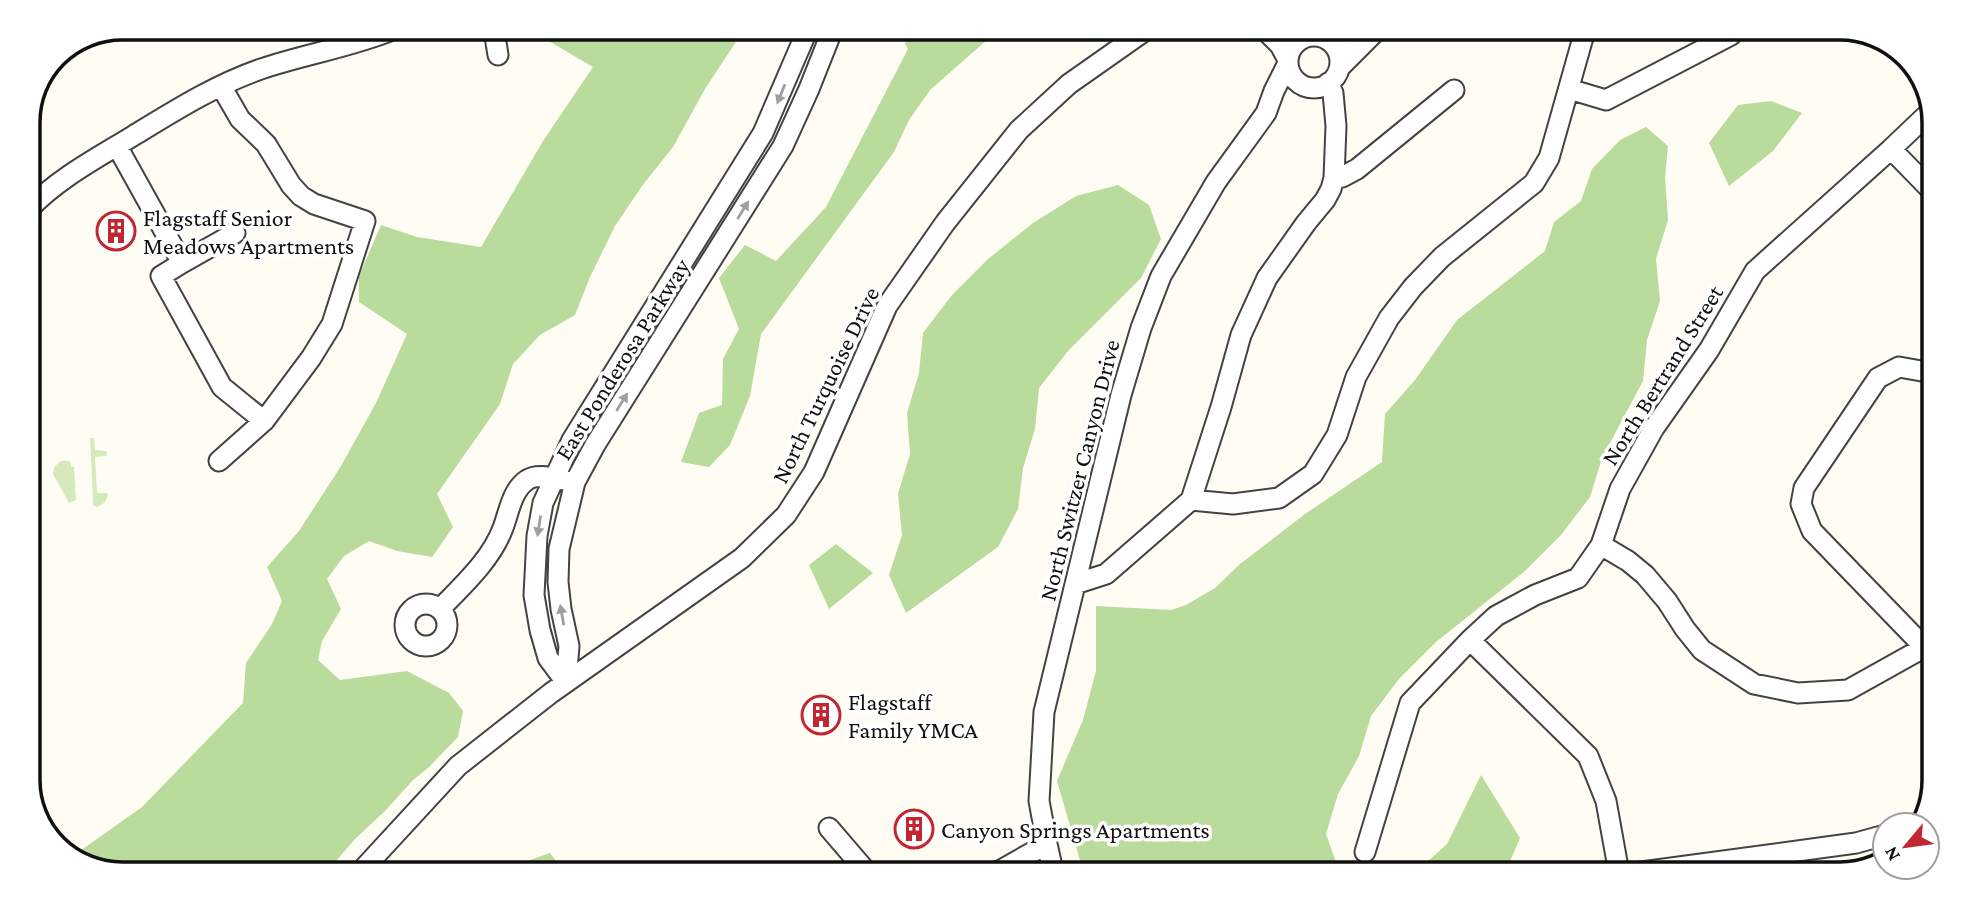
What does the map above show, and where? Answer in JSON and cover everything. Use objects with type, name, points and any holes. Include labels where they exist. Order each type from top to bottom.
[{"type":"street","points":[[40,198],[117,146],[220,86],[262,69],[362,40]]},
{"type":"street","points":[[496,40],[498,55]]},
{"type":"street","name":"East Ponderosa Parkway","points":[[566,682],[548,658],[534,595],[537,536],[543,503],[572,440],[763,133],[803,40]]},
{"type":"street","name":"East Ponderosa Parkway","points":[[566,682],[569,646],[558,582],[559,549],[575,482],[595,445],[783,146],[828,40]]},
{"type":"street","name":"North Turquoise Drive","points":[[370,862],[458,766],[566,682],[743,558],[786,515],[814,472],[887,306],[945,223],[1019,130],[1069,84],[1132,40]]},
{"type":"street","points":[[1275,40],[1280,45],[1294,80],[1300,85],[1326,79],[1339,56],[1322,40]]},
{"type":"street","points":[[1287,62],[1294,46],[1303,40]]},
{"type":"street","name":"North Switzer Canyon Drive","points":[[1266,113],[1284,100],[1326,79],[1367,40]]},
{"type":"street","points":[[1191,500],[1233,504],[1279,498],[1313,474],[1337,435],[1356,377],[1389,318],[1413,287],[1442,257],[1534,183],[1549,158],[1582,40]]},
{"type":"street","points":[[1569,89],[1606,100],[1721,40]]},
{"type":"street","name":"North Switzer Canyon Drive","points":[[1051,862],[1039,800],[1044,712],[1121,395],[1141,328],[1161,276],[1216,182],[1266,113],[1287,62]]},
{"type":"street","points":[[1075,584],[1106,574],[1191,500],[1241,335],[1267,278],[1325,200],[1334,178],[1336,127],[1333,93],[1326,79]]},
{"type":"street","points":[[219,461],[264,421],[311,358],[332,324],[365,221],[314,204],[301,196],[266,144],[240,120],[220,86]]},
{"type":"street","points":[[1334,178],[1357,169],[1454,89]]},
{"type":"street","name":"North Bertrand Street","points":[[1365,852],[1410,703],[1496,616],[1535,595],[1578,578],[1601,545],[1620,489],[1654,428],[1709,350],[1755,271],[1922,120]]},
{"type":"street","points":[[117,146],[183,263]]},
{"type":"street","points":[[1891,149],[1922,181]]},
{"type":"street","points":[[236,233],[161,276],[222,387],[264,421]]},
{"type":"street","points":[[1922,371],[1899,367],[1878,378],[1804,488],[1801,504],[1812,531],[1922,642]]},
{"type":"street","points":[[440,609],[479,567],[498,540],[514,497],[522,485],[530,478],[554,478],[575,482]]},
{"type":"street","points":[[1601,545],[1645,575],[1702,650],[1754,684],[1798,693],[1848,690],[1922,650]]},
{"type":"street","points":[[1470,640],[1588,756],[1606,801],[1617,862]]},
{"type":"street","points":[[829,828],[858,862]]},
{"type":"street","points":[[1715,862],[1871,839]]},
{"type":"street","points":[[1015,862],[1046,844]]},
{"type":"green space","points":[[547,40],[737,40],[705,89],[673,147],[615,226],[575,315],[540,335],[513,364],[500,404],[437,494],[453,527],[432,557],[397,551],[369,541],[344,556],[327,579],[341,609],[322,641],[318,660],[340,680],[407,671],[449,693],[463,711],[458,737],[335,862],[122,862],[106,860],[81,851],[142,807],[243,703],[246,663],[272,624],[282,601],[267,567],[299,531],[341,466],[376,403],[407,334],[359,302],[359,276],[381,225],[417,237],[481,247],[543,141],[593,67]]},
{"type":"green space","points":[[906,40],[987,40],[930,90],[909,120],[894,152],[761,334],[750,396],[730,445],[709,467],[681,462],[699,413],[722,405],[723,359],[739,329],[719,278],[745,245],[776,261],[826,207],[908,49]]},
{"type":"green space","points":[[1771,101],[1802,113],[1773,151],[1729,186],[1709,143],[1738,105]]},
{"type":"green space","points":[[1646,127],[1668,146],[1665,178],[1668,220],[1656,259],[1660,301],[1647,340],[1643,381],[1602,458],[1590,497],[1561,535],[1525,571],[1436,642],[1399,679],[1371,716],[1359,756],[1338,794],[1326,834],[1336,862],[1080,862],[1057,781],[1083,720],[1096,671],[1096,606],[1171,610],[1186,605],[1215,588],[1240,564],[1305,514],[1382,462],[1385,414],[1415,380],[1457,320],[1545,251],[1554,222],[1581,201],[1592,169],[1620,140]]},
{"type":"green space","points":[[1118,185],[1149,205],[1161,239],[1141,278],[1068,351],[1039,388],[1035,429],[1023,468],[1018,509],[998,547],[906,613],[889,575],[902,535],[898,494],[910,454],[907,413],[919,373],[923,333],[952,295],[988,259],[1033,223],[1076,196]]},
{"type":"green space","points":[[90,438],[94,438],[95,450],[107,453],[106,456],[95,457],[97,493],[107,493],[108,496],[104,503],[97,507],[93,505]]},
{"type":"green space","points":[[61,461],[70,461],[71,467],[74,467],[76,500],[69,503],[53,474],[54,467]]},
{"type":"green space","points":[[836,544],[873,573],[829,609],[809,565]]},
{"type":"green space","points":[[1481,775],[1520,838],[1510,862],[1427,862],[1447,844]]},
{"type":"green space","points":[[550,853],[557,862],[524,862]]},
{"type":"place","name":"Flagstaff Senior Meadows Apartments","points":[[116,231]]},
{"type":"place","name":"Flagstaff Family YMCA","points":[[821,715]]},
{"type":"place","name":"Canyon Springs Apartments","points":[[914,829]]}]
